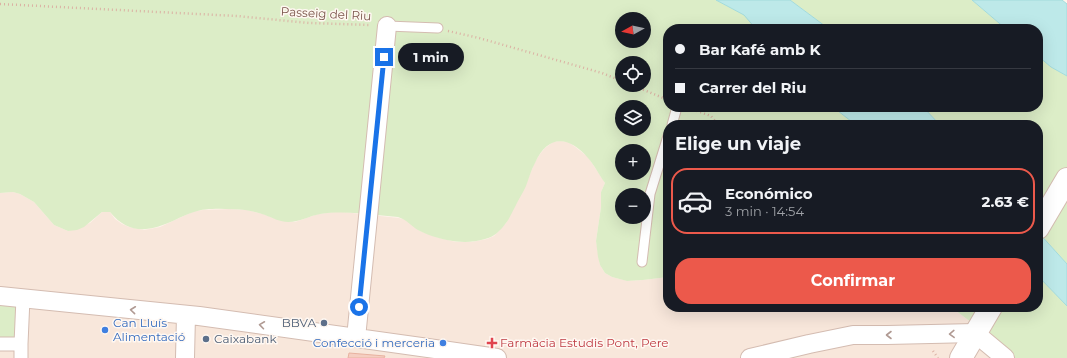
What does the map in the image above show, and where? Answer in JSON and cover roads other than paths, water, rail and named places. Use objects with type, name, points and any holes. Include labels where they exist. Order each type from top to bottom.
[{"type":"street","points":[[356,338],[387,26]]},
{"type":"street","points":[[1043,220],[1067,179]]},
{"type":"street","points":[[0,296],[186,316],[199,316],[496,358]]},
{"type":"street","points":[[21,358],[23,298]]},
{"type":"street","points":[[185,358],[186,316]]},
{"type":"street","points":[[750,358],[853,335],[983,319]]},
{"type":"street","points":[[962,358],[983,319]]},
{"type":"street","points":[[983,319],[1005,358]]},
{"type":"street","points":[[0,344],[21,344]]},
{"type":"lane","points":[[387,26],[438,28]]},
{"type":"lane","points":[[642,262],[650,194],[663,152]]},
{"type":"water","points":[[716,0],[790,0],[822,24],[752,24],[744,15]]},
{"type":"water","points":[[972,0],[1062,0],[1067,4],[1067,76],[1051,67],[1043,60],[1043,24],[1000,24]]},
{"type":"water","points":[[839,112],[928,112],[935,120],[850,120]]},
{"type":"water","points":[[1043,238],[1067,264],[1067,306],[1043,281]]},
{"type":"place","name":"BBVA","points":[[324,323]]},
{"type":"place","name":"Can Lluís Alimentació","points":[[105,330]]},
{"type":"place","name":"Caixabank","points":[[206,339]]},
{"type":"place","name":"Confecció i merceria","points":[[443,343]]},
{"type":"place","name":"Farmàcia Estudis Pont, Pere","points":[[492,343]]}]
